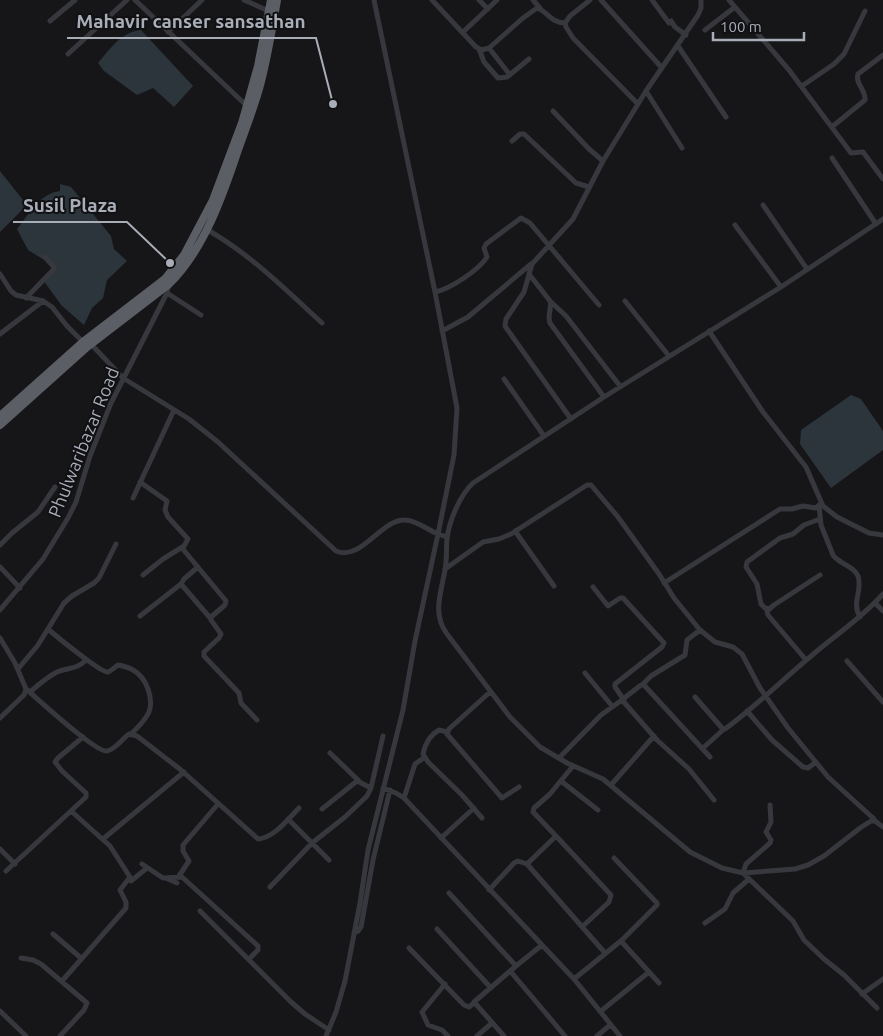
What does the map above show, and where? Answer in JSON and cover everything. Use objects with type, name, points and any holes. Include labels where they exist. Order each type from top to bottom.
[{"type":"highway","points":[[0,416],[36,388],[172,272],[192,241],[213,200],[250,109],[271,0]]},
{"type":"highway","points":[[87,343],[169,284],[184,268],[206,229],[219,203],[264,68],[278,0]]},
{"type":"highway","points":[[0,425],[36,388]]},
{"type":"street","points":[[50,22],[74,0]]},
{"type":"street","points":[[68,54],[127,0]]},
{"type":"street","points":[[134,0],[250,109]]},
{"type":"street","points":[[140,5],[145,0]]},
{"type":"street","points":[[168,32],[202,0]]},
{"type":"street","points":[[244,0],[269,11]]},
{"type":"street","points":[[200,911],[290,1001],[328,1033],[345,981],[368,850],[403,710],[415,641],[454,455],[457,425],[456,408],[435,292],[374,0]]},
{"type":"street","points":[[432,0],[479,49],[484,62],[495,76],[502,79],[510,75],[529,59]]},
{"type":"street","points":[[479,0],[488,9]]},
{"type":"street","points":[[463,32],[497,0]]},
{"type":"street","points":[[533,0],[553,20],[565,23]]},
{"type":"street","points":[[565,23],[570,16],[590,0]]},
{"type":"street","points":[[601,0],[662,68]]},
{"type":"street","points":[[652,0],[670,22],[686,35]]},
{"type":"street","points":[[442,331],[468,317],[532,264],[573,219],[603,160],[646,91],[686,35],[701,8],[701,0]]},
{"type":"street","points":[[729,0],[767,42],[851,152],[855,154],[863,152],[883,179]]},
{"type":"street","points":[[705,30],[735,7]]},
{"type":"street","points":[[479,49],[489,48],[527,15],[540,8]]},
{"type":"street","points":[[802,86],[834,64],[844,54],[865,11]]},
{"type":"street","points":[[565,23],[574,38],[638,104]]},
{"type":"street","points":[[678,46],[726,117]]},
{"type":"street","points":[[489,48],[510,75]]},
{"type":"street","points":[[833,126],[865,100],[864,92],[857,81],[858,74],[883,55]]},
{"type":"street","points":[[646,91],[682,148]]},
{"type":"street","points":[[553,111],[589,149],[603,160]]},
{"type":"street","points":[[512,141],[520,134],[524,134],[576,183],[589,187]]},
{"type":"street","points":[[832,158],[876,224]]},
{"type":"street","points":[[763,205],[807,269]]},
{"type":"street","points":[[435,292],[452,286],[482,264],[488,257],[484,248],[486,244],[521,218],[527,221],[549,245],[599,305]]},
{"type":"street","points":[[875,821],[871,821],[860,828],[828,853],[808,865],[791,870],[743,873],[729,870],[690,852],[610,785],[593,774],[572,766],[540,747],[528,736],[490,692],[446,634],[440,623],[438,610],[445,569],[447,537],[461,498],[469,488],[604,396],[781,287],[883,219]]},
{"type":"street","points":[[735,225],[781,287]]},
{"type":"street","points":[[206,229],[257,263],[322,323]]},
{"type":"street","points":[[26,298],[54,269],[44,257]]},
{"type":"street","points":[[532,264],[524,292],[508,315],[505,326],[571,419]]},
{"type":"street","name":"Phulwaribazar Road","points":[[0,610],[47,553],[68,518],[76,502],[103,422],[123,378],[167,293],[172,272]]},
{"type":"street","points":[[0,274],[11,291],[26,298],[43,301],[52,307],[67,326],[123,378],[200,426],[336,551],[341,553],[350,552],[401,520],[411,521],[447,537]]},
{"type":"street","points":[[529,274],[550,301],[566,316],[620,386]]},
{"type":"street","points":[[167,293],[201,315]]},
{"type":"street","points":[[0,334],[43,301]]},
{"type":"street","points":[[550,301],[550,323],[604,396]]},
{"type":"street","points":[[625,301],[669,356]]},
{"type":"street","points":[[709,331],[763,412],[806,467],[814,483],[820,504],[822,529],[836,558],[853,570],[858,577],[858,595],[855,607],[860,616]]},
{"type":"street","points":[[504,379],[544,436]]},
{"type":"street","points":[[133,498],[174,410]]},
{"type":"street","points":[[140,482],[167,501],[165,510],[168,518],[188,539],[182,548],[163,559],[143,575]]},
{"type":"street","points":[[445,569],[483,542],[499,539],[515,531],[586,485],[591,485],[618,517],[674,598],[700,630],[715,642],[733,647],[742,654],[788,728],[828,777],[883,827]]},
{"type":"street","points":[[0,545],[38,512],[55,488]]},
{"type":"street","points":[[820,504],[837,517],[869,534],[883,536]]},
{"type":"street","points":[[664,583],[780,508],[792,509],[803,506],[815,508],[820,504]]},
{"type":"street","points":[[769,609],[761,604],[758,587],[746,567],[747,562],[780,538],[793,534],[807,523],[820,519]]},
{"type":"street","points":[[515,531],[554,586]]},
{"type":"street","points":[[18,669],[32,654],[67,600],[100,578],[116,544]]},
{"type":"street","points":[[182,548],[226,601],[211,619]]},
{"type":"street","points":[[0,567],[20,588]]},
{"type":"street","points":[[140,616],[181,584],[198,567]]},
{"type":"street","points":[[806,660],[768,615],[767,611],[820,575]]},
{"type":"street","points":[[181,584],[211,619],[221,634],[204,652],[204,656],[240,695],[241,703],[257,720]]},
{"type":"street","points":[[593,588],[606,606],[623,598],[664,643],[662,647],[616,683],[615,687],[623,700],[654,736],[684,764],[714,800]]},
{"type":"street","points":[[703,748],[746,711],[767,696],[883,594]]},
{"type":"street","points":[[875,603],[883,611]]},
{"type":"street","points":[[0,638],[28,691],[82,737],[98,748],[108,751],[142,723],[150,707],[150,696],[143,681],[136,672],[118,665],[107,672],[86,660],[48,629]]},
{"type":"street","points":[[559,758],[590,725],[612,706],[623,700],[651,676],[685,655],[687,640],[700,630]]},
{"type":"street","points":[[0,718],[28,691],[52,675],[78,667],[86,660]]},
{"type":"street","points":[[847,661],[883,702]]},
{"type":"street","points":[[585,673],[612,706]]},
{"type":"street","points":[[643,684],[710,757]]},
{"type":"street","points":[[447,732],[490,692]]},
{"type":"street","points":[[695,697],[724,729]]},
{"type":"street","points":[[746,711],[772,740],[803,768],[808,768],[816,762]]},
{"type":"street","points":[[447,732],[439,730],[432,735],[424,750],[425,758],[482,818]]},
{"type":"street","points":[[447,732],[448,737],[502,798],[519,788]]},
{"type":"street","points":[[131,734],[144,741],[184,772],[258,839],[271,834],[299,808]]},
{"type":"street","points":[[270,887],[312,843],[358,806],[367,796],[371,788],[384,736]]},
{"type":"street","points":[[610,785],[654,736]]},
{"type":"street","points":[[6,871],[84,800],[86,795],[55,762],[82,737]]},
{"type":"street","points":[[330,753],[360,781],[371,788]]},
{"type":"street","points":[[404,798],[415,764],[425,758]]},
{"type":"street","points":[[572,766],[533,812],[611,896],[609,902],[582,926]]},
{"type":"street","points":[[103,839],[184,772]]},
{"type":"street","points":[[322,809],[354,783],[360,781]]},
{"type":"street","points":[[561,781],[598,810]]},
{"type":"street","points":[[383,788],[404,798],[574,979],[620,1036]]},
{"type":"street","points":[[354,933],[361,927],[373,860],[390,790]]},
{"type":"street","points":[[168,878],[179,876],[189,861],[183,851],[183,845],[218,804]]},
{"type":"street","points":[[743,873],[746,864],[770,843],[771,840],[766,832],[771,822],[770,805]]},
{"type":"street","points":[[441,838],[474,808]]},
{"type":"street","points":[[62,981],[127,906],[120,890],[129,879],[130,874],[103,839],[71,811]]},
{"type":"street","points":[[288,819],[329,860]]},
{"type":"street","points":[[527,864],[556,836]]},
{"type":"street","points":[[0,849],[15,864]]},
{"type":"street","points":[[574,979],[621,941],[657,904],[614,858]]},
{"type":"street","points":[[489,890],[516,861],[527,864],[605,953]]},
{"type":"street","points":[[142,864],[158,876],[168,878],[177,883]]},
{"type":"street","points":[[131,881],[147,868]]},
{"type":"street","points":[[743,873],[793,921],[804,940],[844,975],[877,1008]]},
{"type":"street","points":[[179,876],[205,897],[258,946],[258,950],[249,959]]},
{"type":"street","points":[[705,923],[725,908],[733,894],[749,879]]},
{"type":"street","points":[[449,893],[516,966]]},
{"type":"street","points":[[437,929],[491,988]]},
{"type":"street","points":[[53,934],[81,958]]},
{"type":"street","points":[[621,941],[659,983]]},
{"type":"street","points":[[409,948],[466,1007],[474,1003],[542,945]]},
{"type":"street","points":[[21,958],[37,961],[86,1001],[87,1006],[60,1036]]},
{"type":"street","points":[[511,972],[565,1036]]},
{"type":"street","points":[[601,1011],[649,972]]},
{"type":"street","points":[[862,994],[883,979]]},
{"type":"street","points":[[445,984],[422,1012],[428,1025],[442,1030],[448,1036]]},
{"type":"street","points":[[474,1003],[504,1036]]},
{"type":"street","points":[[0,1011],[26,1036]]},
{"type":"street","points":[[477,1036],[492,1023]]},
{"type":"street","points":[[597,1036],[610,1025]]},
{"type":"shaded area","points":[[141,30],[193,86],[174,107],[153,88],[137,95],[104,71],[98,63],[122,38],[134,31]]},
{"type":"shaded area","points":[[0,171],[27,205],[0,232]]},
{"type":"shaded area","points":[[60,184],[71,187],[111,236],[114,249],[127,261],[107,280],[103,298],[92,308],[84,325],[62,306],[43,280],[54,269],[46,261],[28,250],[17,229],[41,200],[60,191]]},
{"type":"shaded area","points":[[851,395],[861,399],[883,431],[883,450],[831,488],[800,444],[801,430]]},
{"type":"place","name":"Mahavir canser sansathan","points":[[333,104]]},
{"type":"place","name":"Susil Plaza","points":[[170,263]]}]
